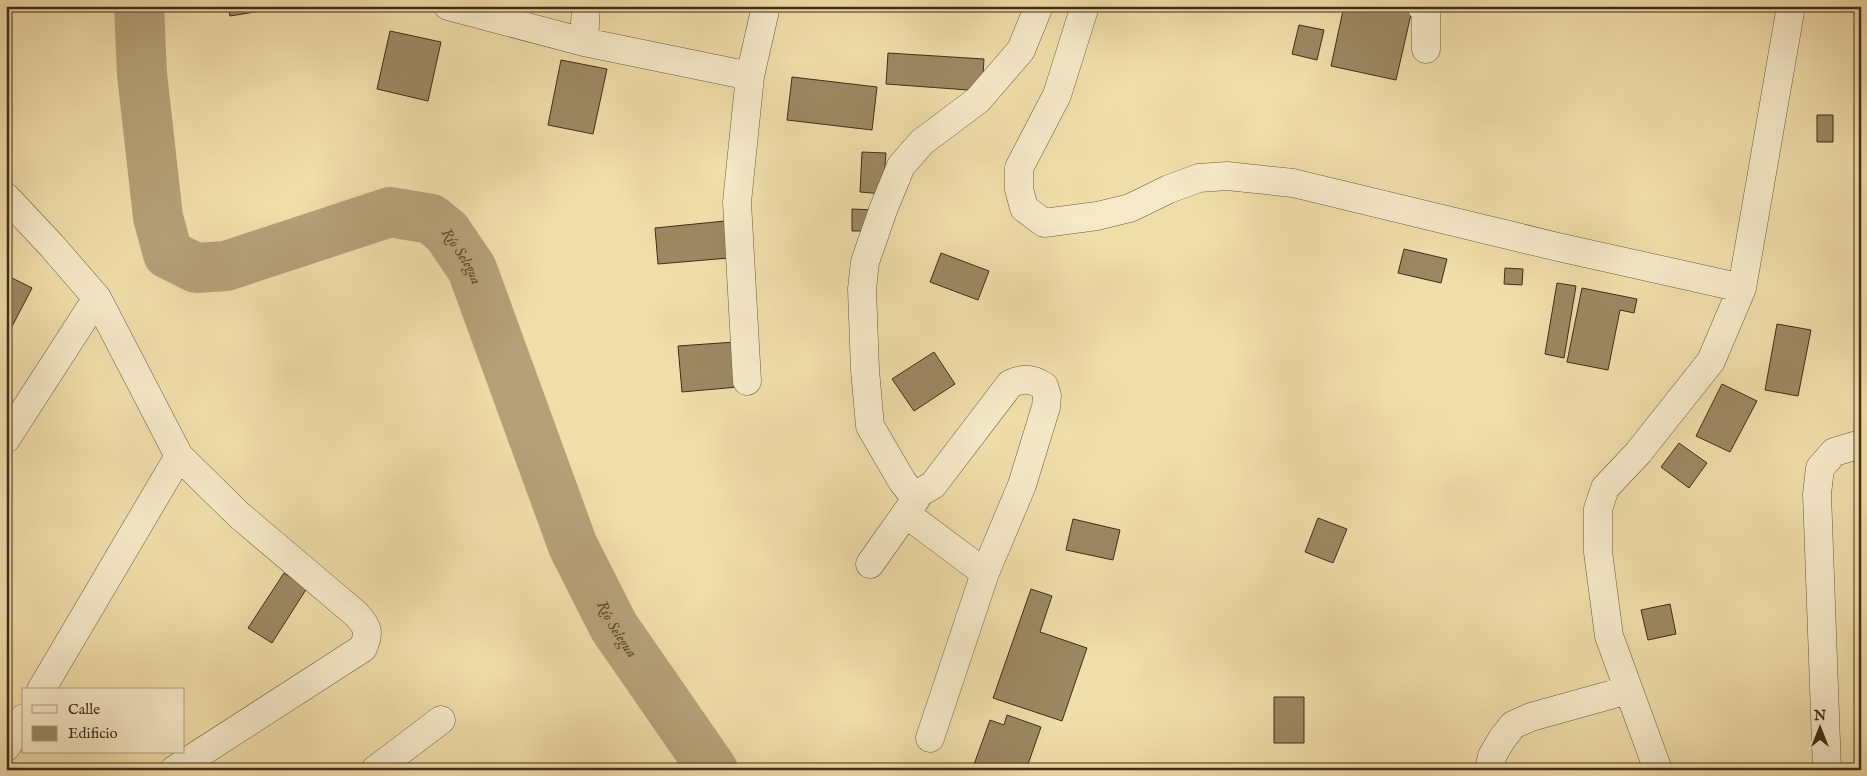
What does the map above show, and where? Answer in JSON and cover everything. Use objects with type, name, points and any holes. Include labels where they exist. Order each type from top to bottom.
[{"type":"street","points":[[448,6],[584,42],[750,76]]},
{"type":"street","points":[[584,42],[586,6]]},
{"type":"street","points":[[747,381],[737,202],[750,76],[766,6]]},
{"type":"street","points":[[921,492],[909,490],[902,481],[870,426],[865,370],[862,288],[866,262],[883,210],[901,166],[922,142],[978,100],[1021,50],[1039,6]]},
{"type":"street","points":[[1084,6],[1057,94],[1019,168],[1019,190],[1024,208],[1044,223],[1097,216],[1130,208],[1169,189],[1199,178],[1227,176],[1293,183],[1558,247],[1742,288]]},
{"type":"street","points":[[1421,6],[1426,12],[1426,49]]},
{"type":"street","points":[[1658,770],[1610,636],[1598,552],[1598,509],[1605,488],[1638,453],[1711,361],[1742,288],[1791,6]]},
{"type":"street","points":[[6,197],[97,298],[180,456],[239,515],[356,614],[365,624],[368,637],[363,648],[174,770]]},
{"type":"street","points":[[6,439],[97,298]]},
{"type":"street","points":[[870,564],[921,492],[933,485],[1010,384],[1021,379],[1034,380],[1044,386],[1047,396],[1046,407],[1025,477],[985,572],[930,738]]},
{"type":"street","points":[[1827,770],[1817,494],[1820,468],[1834,452],[1861,444]]},
{"type":"street","points":[[41,688],[180,456]]},
{"type":"street","points":[[906,514],[985,572]]},
{"type":"street","points":[[1488,770],[1497,748],[1513,726],[1531,717],[1628,690]]},
{"type":"street","points":[[375,770],[441,720]]},
{"type":"street","points":[[6,747],[22,721]]},
{"type":"building","points":[[228,6],[292,6],[230,16]]},
{"type":"building","points":[[850,6],[881,6],[881,11]]},
{"type":"building","points":[[1344,6],[1396,6],[1412,10],[1396,80],[1331,66]]},
{"type":"building","points":[[1299,25],[1324,30],[1317,60],[1292,54]]},
{"type":"building","points":[[390,31],[441,42],[428,101],[377,89]]},
{"type":"building","points":[[888,53],[984,59],[982,91],[886,84]]},
{"type":"building","points":[[561,60],[607,69],[593,134],[548,125]]},
{"type":"building","points":[[792,77],[877,87],[872,130],[787,120]]},
{"type":"building","points":[[1817,115],[1833,115],[1833,142],[1817,142]]},
{"type":"building","points":[[862,152],[886,153],[883,194],[860,192]]},
{"type":"building","points":[[852,209],[873,210],[872,231],[852,231]]},
{"type":"building","points":[[725,221],[729,258],[658,264],[655,228]]},
{"type":"building","points":[[1404,249],[1447,259],[1441,283],[1398,273]]},
{"type":"building","points":[[941,253],[989,271],[978,300],[930,282]]},
{"type":"building","points":[[1505,268],[1523,269],[1522,285],[1504,284]]},
{"type":"building","points":[[6,275],[32,288],[6,338]]},
{"type":"building","points":[[1557,283],[1576,286],[1564,358],[1545,354]]},
{"type":"building","points":[[1582,288],[1637,299],[1634,313],[1620,310],[1608,370],[1567,362]]},
{"type":"building","points":[[1777,324],[1811,330],[1798,396],[1765,390]]},
{"type":"building","points":[[735,342],[738,387],[682,392],[678,346]]},
{"type":"building","points":[[934,352],[955,384],[914,411],[892,379]]},
{"type":"building","points":[[1722,384],[1757,401],[1730,452],[1696,436]]},
{"type":"building","points":[[1679,443],[1707,463],[1689,488],[1661,467]]},
{"type":"building","points":[[1318,518],[1347,529],[1333,563],[1305,552]]},
{"type":"building","points":[[1073,519],[1120,530],[1113,560],[1066,550]]},
{"type":"building","points":[[284,573],[307,588],[272,643],[248,628]]},
{"type":"building","points":[[1031,589],[1052,596],[1040,632],[1087,648],[1062,721],[993,698]]},
{"type":"building","points":[[1670,604],[1676,634],[1648,640],[1641,610]]},
{"type":"building","points":[[1274,697],[1304,697],[1304,743],[1274,743]]},
{"type":"building","points":[[1007,715],[1041,727],[1026,770],[972,770],[990,720],[1004,725]]},
{"type":"waterway","name":"Río Selegua","points":[[139,6],[142,74],[158,217],[168,254],[196,268],[226,266],[390,212],[431,219],[447,232],[472,269],[573,546],[614,627],[713,770]]}]
